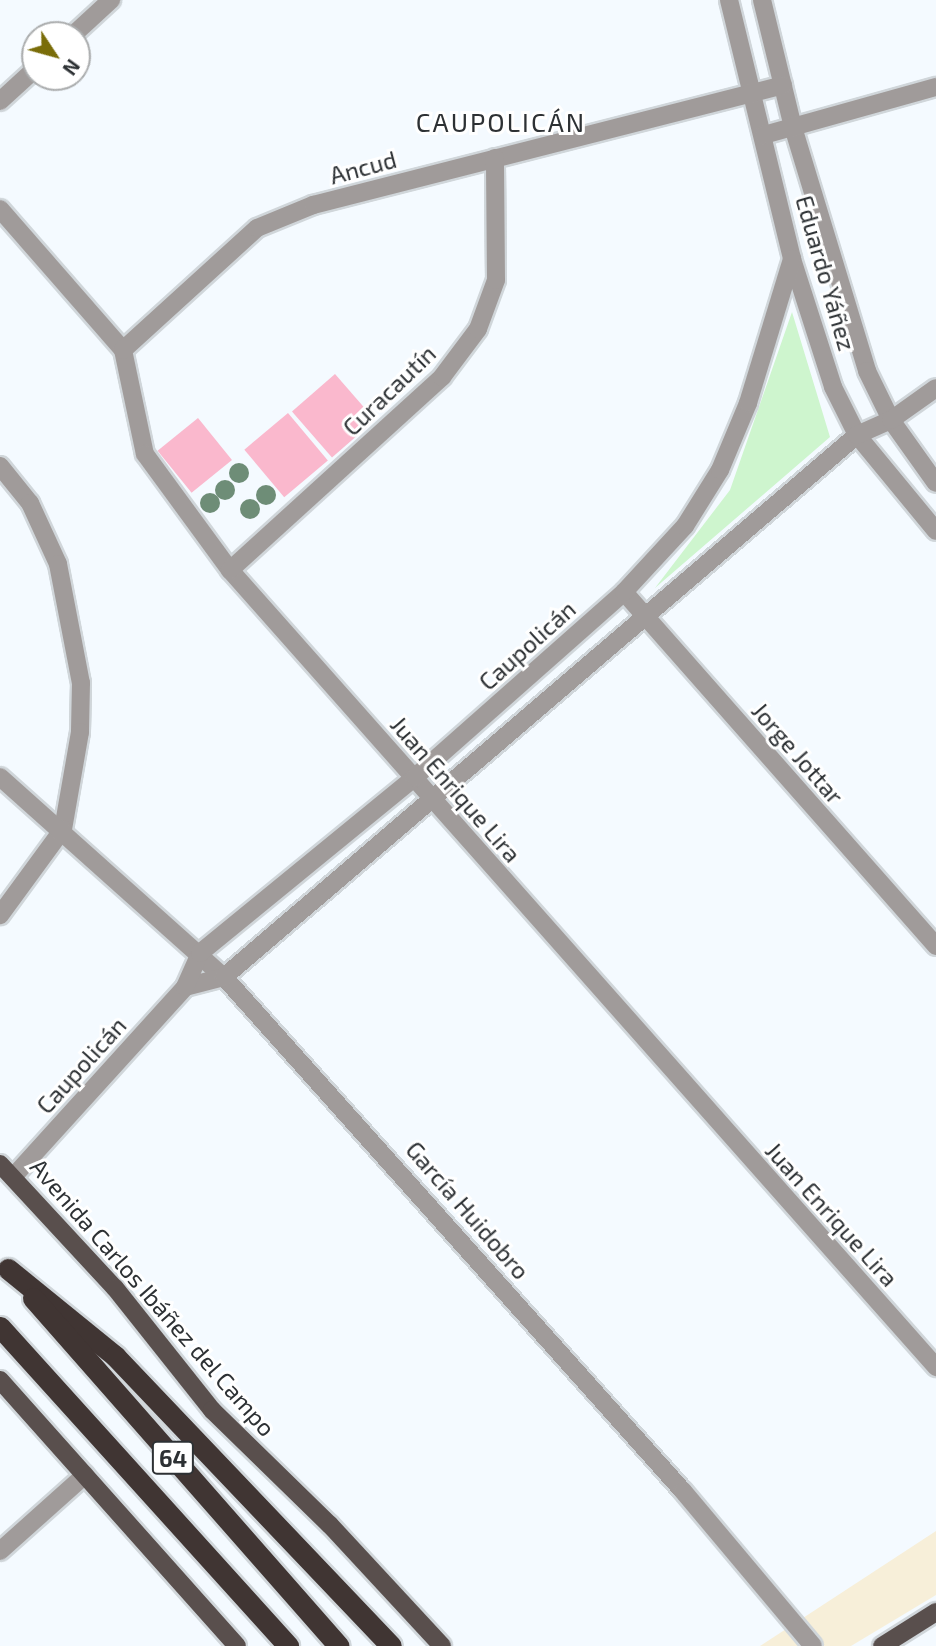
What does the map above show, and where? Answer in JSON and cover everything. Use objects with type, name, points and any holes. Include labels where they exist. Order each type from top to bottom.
[{"type":"highway","name":"64","points":[[4,1266],[339,1646]]},
{"type":"highway","points":[[4,1266],[115,1356],[391,1646]]},
{"type":"highway","name":"64","points":[[0,1327],[288,1646]]},
{"type":"main road","name":"Avenida Carlos Ibáñez del Campo","points":[[6,1170],[115,1288],[212,1410],[330,1525],[442,1646]]},
{"type":"main road","points":[[0,1380],[237,1646]]},
{"type":"main road","points":[[882,1646],[936,1612]]},
{"type":"street","points":[[88,21],[111,0]]},
{"type":"street","name":"Eduardo Yáñez","points":[[729,0],[764,135],[792,259],[833,387],[857,435],[936,531]]},
{"type":"street","name":"Eduardo Yáñez","points":[[762,0],[793,127],[867,371],[891,420],[936,483]]},
{"type":"street","points":[[0,101],[21,82]]},
{"type":"street","name":"Ancud","points":[[123,350],[257,228],[313,205],[783,85]]},
{"type":"street","points":[[764,135],[936,87]]},
{"type":"street","name":"Curacautín","points":[[230,570],[442,377],[478,329],[496,280],[495,158]]},
{"type":"street","name":"Juan Enrique Lira","points":[[0,209],[123,350],[145,454],[230,570],[936,1367]]},
{"type":"street","name":"Caupolicán","points":[[6,1170],[185,987],[200,953],[415,778],[624,592],[685,526],[720,470],[748,404],[792,259]]},
{"type":"street","points":[[185,987],[224,977],[857,435],[891,420],[936,388]]},
{"type":"street","points":[[0,466],[30,503],[58,564],[74,628],[80,732],[64,829],[0,915]]},
{"type":"street","name":"Jorge Jottar","points":[[624,592],[936,946]]},
{"type":"street","name":"García Huidobro","points":[[0,777],[64,829],[224,977],[683,1490],[813,1646]]},
{"type":"street","points":[[0,1551],[85,1475]]},
{"type":"shaded area","points":[[936,1531],[936,1595],[851,1646],[760,1646]]},
{"type":"green space","points":[[792,312],[830,437],[655,588],[730,490]]},
{"type":"building","points":[[335,374],[375,420],[332,457],[292,411]]},
{"type":"building","points":[[288,413],[328,460],[284,497],[244,450]]},
{"type":"building","points":[[198,418],[232,460],[192,493],[158,451]]},
{"type":"district","name":"CAUPOLICÁN","points":[[501,122]]}]
